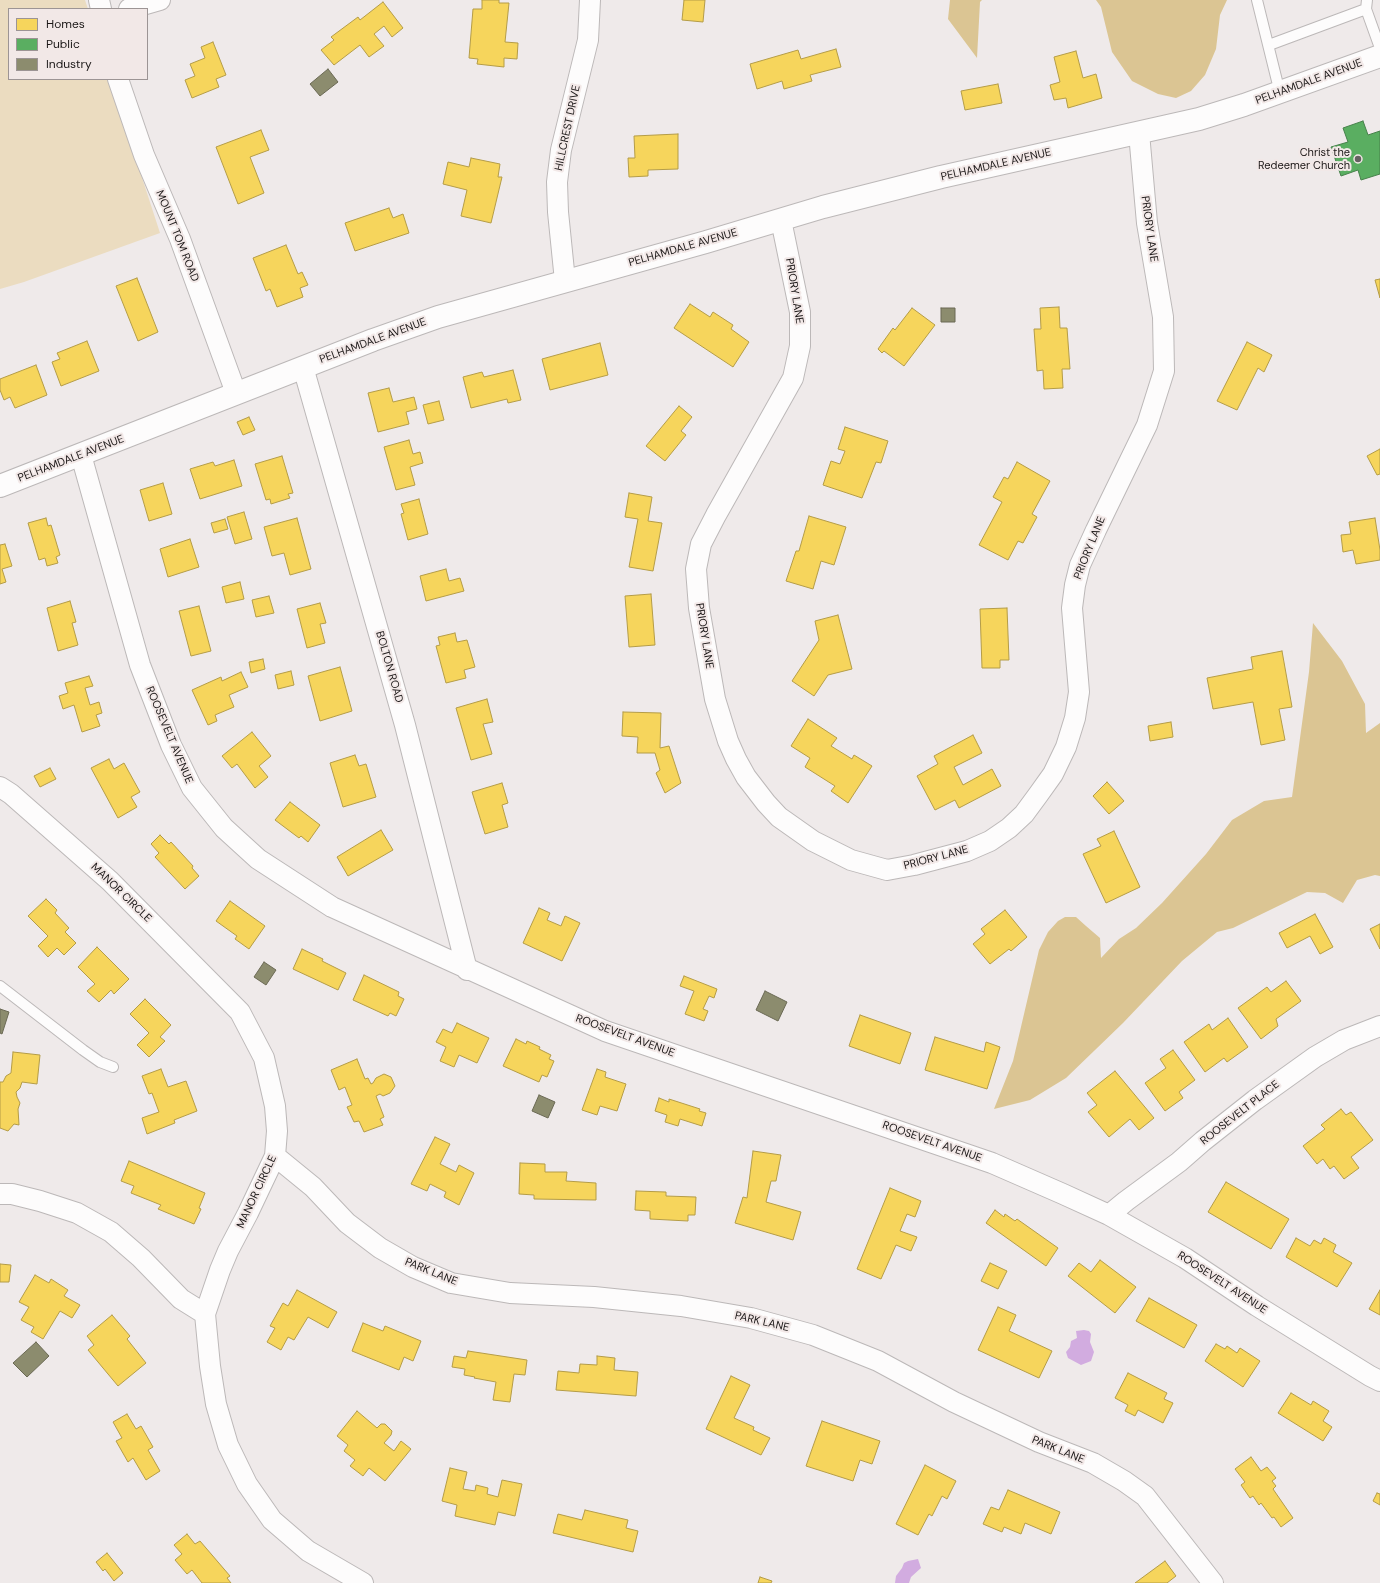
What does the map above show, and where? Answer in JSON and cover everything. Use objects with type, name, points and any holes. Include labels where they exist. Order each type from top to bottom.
[{"type":"street","points":[[132,8],[160,0]]},
{"type":"street","name":"HILLCREST DRIVE","points":[[566,281],[558,212],[557,182],[561,150],[588,40],[590,0]]},
{"type":"street","name":"PELHAMDALE AVENUE","points":[[0,486],[303,367],[438,317],[823,207],[941,177],[1199,119],[1280,93],[1380,56]]},
{"type":"street","name":"MOUNT TOM ROAD","points":[[118,80],[144,155],[180,239],[236,393]]},
{"type":"street","name":"PRIORY LANE","points":[[781,220],[800,312],[800,346],[793,378],[716,515],[702,544],[696,569],[699,608],[715,699],[728,741],[736,759],[746,777],[779,817],[813,841],[851,860],[887,870],[914,866],[966,851],[990,841],[1009,828],[1024,814],[1053,774],[1066,747],[1075,718],[1079,692],[1072,608],[1075,585],[1080,565],[1147,425],[1164,371],[1165,344],[1163,317],[1147,223],[1139,133]]},
{"type":"street","name":"BOLTON ROAD","points":[[303,367],[405,725],[467,970]]},
{"type":"street","name":"ROOSEVELT AVENUE","points":[[81,455],[140,665],[171,745],[192,788],[224,828],[265,864],[332,908],[605,1031],[992,1162],[1109,1215],[1185,1258],[1264,1310],[1380,1381]]},
{"type":"street","name":"MANOR CIRCLE","points":[[0,787],[11,794],[110,881],[240,1012],[261,1052],[269,1075],[275,1106],[277,1131],[275,1156],[248,1213],[228,1250],[205,1314]]},
{"type":"street","name":"ROOSEVELT PLACE","points":[[1109,1215],[1255,1100],[1315,1057],[1344,1040],[1380,1026]]},
{"type":"street","name":"PARK LANE","points":[[275,1156],[313,1187],[347,1223],[380,1248],[413,1267],[451,1283],[510,1293],[594,1297],[681,1306],[751,1318],[813,1335],[878,1361],[954,1402],[1039,1442],[1093,1463],[1124,1481],[1145,1496],[1213,1583]]},
{"type":"street","points":[[0,1194],[12,1194],[77,1213],[111,1232],[142,1258],[181,1299],[205,1314],[210,1366],[216,1404],[228,1444],[247,1484],[272,1520],[308,1551],[363,1583]]},
{"type":"lane","points":[[1256,0],[1269,45],[1280,93]]},
{"type":"lane","points":[[1269,45],[1366,4],[1380,48]]},
{"type":"lane","points":[[0,986],[100,1062],[113,1067]]},
{"type":"shaded area","points":[[0,0],[85,0],[88,8],[8,8],[8,80],[110,80],[160,233],[24,282],[0,289]]},
{"type":"shaded area","points":[[950,0],[982,0],[980,2],[977,58],[948,19]]},
{"type":"shaded area","points":[[1096,0],[1227,0],[1220,15],[1216,49],[1205,75],[1191,91],[1176,98],[1158,94],[1132,81],[1112,52],[1101,7]]},
{"type":"shaded area","points":[[1313,623],[1342,661],[1365,704],[1366,733],[1380,723],[1380,876],[1375,875],[1357,880],[1343,903],[1325,893],[1307,892],[1233,928],[1217,932],[1182,961],[1123,1023],[1066,1078],[1030,1100],[994,1109],[1013,1061],[1039,950],[1048,932],[1058,921],[1065,917],[1076,917],[1100,938],[1101,958],[1119,939],[1136,928],[1162,903],[1206,854],[1232,820],[1264,801],[1292,797],[1309,672]]},
{"type":"shaded area","points":[[1076,1331],[1089,1331],[1091,1334],[1090,1342],[1094,1352],[1091,1361],[1081,1365],[1068,1358],[1066,1352],[1070,1347],[1071,1341],[1077,1338]]},
{"type":"shaded area","points":[[918,1559],[921,1568],[911,1577],[909,1583],[895,1583],[896,1576],[904,1563]]},
{"type":"building: Homes","points":[[482,0],[499,0],[499,3],[509,3],[505,42],[518,43],[517,59],[504,58],[504,67],[477,64],[478,59],[469,58],[473,9],[482,9]]},
{"type":"building: Homes","points":[[684,0],[705,0],[703,22],[682,20]]},
{"type":"building: Homes","points":[[383,2],[403,28],[392,37],[384,26],[374,34],[384,46],[369,57],[360,45],[334,65],[321,50],[334,40],[331,37],[358,17],[360,20]]},
{"type":"building: Homes","points":[[213,42],[226,75],[216,79],[219,87],[192,98],[185,80],[195,76],[190,64],[205,58],[201,47]]},
{"type":"building: Homes","points":[[836,49],[841,67],[810,75],[812,81],[784,89],[782,81],[757,89],[750,64],[798,50],[801,59]]},
{"type":"building: Homes","points":[[1076,51],[1083,78],[1096,74],[1102,98],[1068,108],[1066,98],[1054,100],[1050,85],[1060,82],[1054,57]]},
{"type":"building: Homes","points":[[998,84],[1002,103],[965,110],[961,91]]},
{"type":"building: Homes","points":[[261,130],[269,150],[250,157],[264,193],[238,204],[216,147]]},
{"type":"building: Homes","points":[[678,134],[678,169],[648,170],[648,176],[629,177],[628,158],[635,158],[634,136]]},
{"type":"building: Homes","points":[[471,158],[500,164],[498,177],[502,177],[491,223],[461,216],[467,190],[443,184],[448,162],[469,167]]},
{"type":"building: Homes","points":[[389,208],[393,218],[403,214],[409,233],[355,251],[345,223]]},
{"type":"building: Homes","points":[[286,245],[298,274],[302,272],[308,285],[300,288],[303,297],[277,307],[270,289],[266,291],[253,258]]},
{"type":"building: Homes","points":[[137,278],[158,332],[138,341],[116,286]]},
{"type":"building: Homes","points":[[1380,279],[1380,298],[1375,280]]},
{"type":"building: Homes","points":[[690,304],[710,317],[713,312],[733,325],[731,329],[749,342],[733,367],[674,328]]},
{"type":"building: Homes","points":[[1059,307],[1060,328],[1067,328],[1070,369],[1062,369],[1063,388],[1044,389],[1043,370],[1037,371],[1034,329],[1041,329],[1040,308]]},
{"type":"building: Homes","points":[[912,308],[935,325],[904,366],[884,351],[882,353],[878,349],[893,328],[895,330]]},
{"type":"building: Homes","points":[[87,341],[99,371],[61,386],[52,362],[60,359],[57,353]]},
{"type":"building: Homes","points":[[1247,342],[1272,355],[1264,372],[1258,368],[1237,410],[1217,401]]},
{"type":"building: Homes","points":[[600,343],[608,375],[550,390],[542,359]]},
{"type":"building: Homes","points":[[36,365],[47,395],[15,408],[10,397],[4,400],[0,390],[0,379]]},
{"type":"building: Homes","points":[[513,370],[521,400],[508,403],[507,399],[471,408],[463,377],[482,372],[484,377]]},
{"type":"building: Homes","points":[[389,388],[393,402],[414,397],[417,409],[406,412],[409,424],[378,432],[368,393]]},
{"type":"building: Homes","points":[[439,401],[444,420],[428,424],[423,405]]},
{"type":"building: Homes","points":[[679,406],[692,417],[681,431],[686,435],[665,461],[646,446]]},
{"type":"building: Homes","points":[[249,417],[255,430],[243,435],[237,422]]},
{"type":"building: Homes","points":[[845,427],[888,441],[881,463],[876,462],[862,498],[823,485],[831,461],[840,464],[845,451],[838,449]]},
{"type":"building: Homes","points":[[409,440],[413,454],[420,452],[423,463],[410,467],[415,485],[396,490],[384,447]]},
{"type":"building: Homes","points":[[1380,449],[1380,474],[1377,475],[1367,456]]},
{"type":"building: Homes","points":[[282,456],[293,493],[288,494],[290,498],[271,504],[270,499],[266,500],[255,464]]},
{"type":"building: Homes","points":[[234,460],[242,486],[200,499],[190,469],[213,462],[215,466]]},
{"type":"building: Homes","points":[[1017,462],[1050,481],[1032,514],[1037,517],[1023,543],[1018,541],[1008,560],[979,545],[1002,502],[993,497],[1004,477],[1008,479]]},
{"type":"building: Homes","points":[[163,483],[172,514],[149,521],[140,490]]},
{"type":"building: Homes","points":[[629,493],[652,497],[648,521],[662,523],[653,571],[629,567],[638,519],[625,517]]},
{"type":"building: Homes","points":[[419,499],[428,534],[408,540],[401,514],[404,513],[401,504]]},
{"type":"building: Homes","points":[[244,512],[252,539],[235,544],[227,517]]},
{"type":"building: Homes","points":[[809,516],[846,527],[834,565],[821,561],[813,589],[786,581],[796,551],[799,551]]},
{"type":"building: Homes","points":[[46,518],[48,526],[51,525],[60,555],[56,557],[58,563],[47,566],[45,558],[39,560],[28,523]]},
{"type":"building: Homes","points":[[297,518],[311,569],[290,575],[284,553],[272,556],[264,527]]},
{"type":"building: Homes","points":[[1375,518],[1380,560],[1356,564],[1353,550],[1343,552],[1341,535],[1351,534],[1349,522]]},
{"type":"building: Homes","points":[[225,519],[228,529],[214,533],[211,523]]},
{"type":"building: Homes","points":[[190,539],[199,567],[168,577],[160,549]]},
{"type":"building: Homes","points":[[5,544],[12,566],[2,569],[6,582],[0,584],[0,545]]},
{"type":"building: Homes","points":[[446,569],[449,581],[460,578],[464,591],[426,601],[420,576]]},
{"type":"building: Homes","points":[[240,582],[244,599],[226,603],[222,587]]},
{"type":"building: Homes","points":[[651,594],[655,645],[629,647],[625,596]]},
{"type":"building: Homes","points":[[269,596],[274,613],[256,617],[252,600]]},
{"type":"building: Homes","points":[[70,601],[76,622],[72,623],[78,645],[58,651],[47,608]]},
{"type":"building: Homes","points":[[320,603],[326,623],[320,624],[325,643],[307,648],[297,609]]},
{"type":"building: Homes","points":[[199,606],[211,651],[191,656],[179,611]]},
{"type":"building: Homes","points":[[1007,608],[1009,660],[1000,660],[1000,668],[982,668],[980,609]]},
{"type":"building: Homes","points":[[838,615],[852,669],[828,675],[814,696],[792,681],[819,640],[815,621]]},
{"type":"building: Homes","points":[[455,633],[457,642],[467,640],[475,667],[464,670],[466,678],[446,683],[436,646],[440,645],[438,637]]},
{"type":"building: Homes","points":[[1282,651],[1292,707],[1279,709],[1285,740],[1261,745],[1253,702],[1213,709],[1207,678],[1253,669],[1251,657]]},
{"type":"building: Homes","points":[[263,659],[265,669],[251,673],[249,662]]},
{"type":"building: Homes","points":[[340,667],[352,711],[320,721],[308,676]]},
{"type":"building: Homes","points":[[291,671],[294,685],[278,689],[275,675]]},
{"type":"building: Homes","points":[[241,672],[248,687],[229,695],[234,707],[215,715],[217,721],[208,725],[192,690],[221,677],[222,681]]},
{"type":"building: Homes","points":[[89,676],[93,686],[85,688],[90,705],[99,702],[102,713],[96,715],[100,726],[82,732],[74,705],[63,709],[59,696],[68,693],[65,683]]},
{"type":"building: Homes","points":[[487,699],[493,722],[483,724],[492,754],[471,760],[456,708]]},
{"type":"building: Homes","points":[[623,712],[661,713],[660,748],[669,746],[681,783],[665,793],[656,773],[660,770],[655,753],[637,753],[638,737],[622,736]]},
{"type":"building: Homes","points":[[808,719],[837,738],[831,746],[852,759],[854,755],[872,766],[848,803],[831,791],[835,786],[805,767],[810,758],[791,746]]},
{"type":"building: Homes","points":[[1171,722],[1173,737],[1150,741],[1148,726]]},
{"type":"building: Homes","points":[[252,732],[271,756],[259,766],[268,777],[255,788],[237,764],[232,768],[222,756]]},
{"type":"building: Homes","points":[[973,735],[982,753],[954,767],[963,785],[992,769],[1001,786],[959,808],[955,800],[935,810],[917,776],[938,764],[934,756]]},
{"type":"building: Homes","points":[[355,755],[359,766],[366,764],[376,797],[343,807],[330,763]]},
{"type":"building: Homes","points":[[109,759],[114,769],[124,763],[140,792],[131,797],[137,807],[118,818],[91,768]]},
{"type":"building: Homes","points":[[50,768],[56,779],[40,787],[34,776]]},
{"type":"building: Homes","points":[[1107,782],[1124,801],[1109,814],[1093,796]]},
{"type":"building: Homes","points":[[502,783],[508,803],[502,805],[508,827],[485,834],[472,792]]},
{"type":"building: Homes","points":[[290,802],[320,825],[308,842],[301,836],[299,838],[275,820]]},
{"type":"building: Homes","points":[[381,830],[393,850],[348,876],[337,857]]},
{"type":"building: Homes","points":[[1114,831],[1140,887],[1106,903],[1083,854],[1101,846],[1097,839]]},
{"type":"building: Homes","points":[[160,835],[169,844],[171,842],[193,866],[192,868],[199,876],[185,889],[155,857],[159,853],[151,844]]},
{"type":"building: Homes","points":[[46,899],[57,910],[55,913],[69,928],[65,932],[76,943],[64,955],[57,948],[48,957],[38,946],[48,936],[28,916]]},
{"type":"building: Homes","points":[[230,901],[265,926],[249,949],[235,939],[237,936],[216,921]]},
{"type":"building: Homes","points":[[539,908],[550,913],[547,920],[561,926],[565,916],[580,923],[562,961],[523,943]]},
{"type":"building: Homes","points":[[1005,910],[1027,937],[1011,951],[1009,949],[990,964],[973,944],[985,934],[981,929]]},
{"type":"building: Homes","points":[[1315,914],[1333,947],[1320,954],[1310,936],[1287,948],[1279,933]]},
{"type":"building: Homes","points":[[1380,924],[1380,949],[1370,929]]},
{"type":"building: Homes","points":[[97,947],[129,979],[114,994],[111,990],[99,1002],[87,991],[95,984],[78,967]]},
{"type":"building: Homes","points":[[302,949],[323,959],[322,961],[346,973],[338,990],[293,969]]},
{"type":"building: Homes","points":[[364,975],[399,992],[398,996],[404,999],[396,1016],[390,1013],[388,1016],[353,1000]]},
{"type":"building: Homes","points":[[684,976],[717,989],[714,998],[709,996],[703,1009],[708,1011],[704,1021],[685,1014],[694,991],[680,986]]},
{"type":"building: Homes","points":[[1286,981],[1301,1001],[1276,1019],[1278,1026],[1261,1039],[1238,1008],[1267,987],[1271,992]]},
{"type":"building: Homes","points":[[145,999],[171,1025],[160,1037],[165,1041],[149,1057],[137,1045],[149,1033],[130,1014]]},
{"type":"building: Homes","points":[[860,1015],[911,1033],[900,1064],[849,1046]]},
{"type":"building: Homes","points":[[1228,1018],[1248,1047],[1227,1062],[1224,1058],[1205,1072],[1184,1042],[1209,1024],[1212,1030]]},
{"type":"building: Homes","points":[[457,1023],[489,1038],[477,1063],[459,1055],[454,1067],[440,1061],[446,1047],[436,1042],[443,1029],[452,1033]]},
{"type":"building: Homes","points":[[935,1037],[984,1052],[986,1042],[1000,1047],[987,1089],[925,1070]]},
{"type":"building: Homes","points":[[516,1039],[526,1044],[527,1041],[540,1047],[539,1049],[551,1055],[549,1059],[554,1061],[547,1077],[542,1075],[539,1082],[503,1066]]},
{"type":"building: Homes","points":[[1173,1050],[1195,1080],[1179,1092],[1183,1098],[1165,1111],[1145,1083],[1166,1068],[1160,1059]]},
{"type":"building: Homes","points":[[13,1052],[40,1055],[37,1084],[22,1082],[20,1088],[16,1092],[20,1103],[18,1109],[19,1125],[14,1124],[8,1131],[0,1128],[0,1082],[3,1082],[6,1076],[11,1073]]},
{"type":"building: Homes","points":[[357,1059],[365,1079],[368,1078],[371,1084],[376,1078],[384,1074],[391,1077],[395,1086],[390,1093],[383,1096],[380,1094],[376,1096],[384,1117],[380,1119],[383,1125],[364,1132],[359,1121],[354,1122],[347,1107],[352,1105],[345,1087],[339,1090],[331,1070]]},
{"type":"building: Homes","points":[[161,1069],[168,1087],[186,1081],[197,1111],[174,1120],[175,1123],[147,1134],[142,1118],[159,1112],[152,1093],[149,1094],[142,1076]]},
{"type":"building: Homes","points":[[597,1069],[606,1072],[605,1077],[626,1084],[617,1111],[600,1106],[597,1115],[582,1110]]},
{"type":"building: Homes","points":[[1115,1071],[1154,1118],[1139,1130],[1130,1119],[1109,1137],[1088,1112],[1097,1105],[1087,1093]]},
{"type":"building: Homes","points":[[659,1098],[669,1102],[669,1099],[700,1109],[699,1111],[706,1113],[702,1126],[680,1119],[678,1126],[665,1122],[667,1115],[655,1111]]},
{"type":"building: Homes","points":[[1341,1109],[1346,1115],[1351,1112],[1373,1140],[1351,1157],[1359,1168],[1344,1179],[1334,1166],[1330,1169],[1323,1159],[1317,1164],[1303,1146],[1325,1129],[1321,1125]]},
{"type":"building: Homes","points":[[435,1137],[450,1144],[440,1164],[456,1172],[459,1165],[474,1173],[459,1205],[444,1197],[446,1192],[430,1184],[427,1191],[411,1184]]},
{"type":"building: Homes","points":[[753,1151],[781,1155],[776,1181],[771,1181],[766,1202],[801,1212],[793,1240],[735,1223],[743,1197],[747,1198]]},
{"type":"building: Homes","points":[[129,1161],[205,1193],[199,1208],[201,1209],[194,1224],[158,1209],[161,1205],[131,1193],[134,1186],[121,1181]]},
{"type":"building: Homes","points":[[520,1163],[545,1164],[545,1172],[567,1172],[566,1181],[596,1183],[596,1200],[534,1199],[534,1195],[519,1194]]},
{"type":"building: Homes","points":[[1226,1182],[1289,1219],[1271,1249],[1208,1212]]},
{"type":"building: Homes","points":[[890,1188],[921,1201],[915,1217],[907,1214],[900,1231],[917,1237],[911,1251],[896,1245],[881,1279],[857,1269]]},
{"type":"building: Homes","points":[[636,1191],[666,1192],[666,1196],[696,1197],[695,1215],[688,1215],[688,1221],[650,1219],[650,1211],[635,1210]]},
{"type":"building: Homes","points":[[995,1210],[1004,1217],[1005,1214],[1015,1221],[1017,1219],[1058,1248],[1046,1266],[986,1223]]},
{"type":"building: Homes","points":[[1296,1238],[1310,1246],[1314,1240],[1321,1244],[1324,1238],[1336,1245],[1333,1252],[1352,1263],[1337,1287],[1286,1257]]},
{"type":"building: Homes","points":[[1100,1260],[1136,1287],[1115,1313],[1068,1276],[1079,1263],[1091,1272]]},
{"type":"building: Homes","points":[[990,1263],[1007,1271],[998,1289],[981,1281]]},
{"type":"building: Homes","points":[[0,1264],[11,1265],[9,1282],[0,1282]]},
{"type":"building: Homes","points":[[35,1275],[49,1283],[51,1279],[68,1290],[64,1296],[80,1305],[72,1318],[60,1311],[43,1339],[31,1332],[34,1327],[21,1320],[29,1307],[19,1302]]},
{"type":"building: Homes","points":[[297,1290],[337,1312],[328,1328],[308,1317],[294,1340],[288,1337],[281,1350],[267,1342],[275,1328],[270,1326],[283,1303],[288,1306]]},
{"type":"building: Homes","points":[[1380,1290],[1380,1315],[1369,1309]]},
{"type":"building: Homes","points":[[1149,1298],[1197,1325],[1184,1348],[1136,1321]]},
{"type":"building: Homes","points":[[998,1307],[1016,1315],[1009,1331],[1052,1351],[1039,1378],[978,1350]]},
{"type":"building: Homes","points":[[112,1315],[130,1336],[127,1339],[146,1363],[118,1386],[88,1350],[94,1345],[87,1336]]},
{"type":"building: Homes","points":[[363,1323],[383,1331],[385,1326],[421,1341],[413,1361],[404,1357],[399,1370],[352,1351]]},
{"type":"building: Homes","points":[[1216,1344],[1225,1349],[1227,1346],[1237,1353],[1240,1348],[1260,1361],[1243,1387],[1205,1361]]},
{"type":"building: Homes","points":[[468,1351],[527,1360],[525,1375],[514,1374],[510,1402],[493,1400],[496,1382],[464,1375],[465,1369],[452,1367],[454,1356],[466,1358]]},
{"type":"building: Homes","points":[[597,1356],[615,1358],[614,1370],[638,1372],[636,1396],[556,1390],[558,1371],[579,1373],[580,1364],[597,1365]]},
{"type":"building: Homes","points":[[1128,1373],[1167,1393],[1164,1399],[1173,1403],[1163,1423],[1138,1410],[1135,1416],[1125,1411],[1128,1405],[1115,1398]]},
{"type":"building: Homes","points":[[731,1376],[750,1385],[734,1418],[754,1427],[753,1430],[770,1438],[761,1455],[706,1429]]},
{"type":"building: Homes","points":[[1291,1393],[1311,1405],[1313,1401],[1329,1411],[1323,1421],[1332,1427],[1323,1441],[1278,1413]]},
{"type":"building: Homes","points":[[357,1411],[377,1428],[381,1424],[385,1424],[392,1431],[391,1435],[384,1443],[394,1451],[401,1441],[411,1449],[385,1481],[369,1468],[363,1476],[350,1466],[355,1460],[344,1451],[348,1445],[337,1436]]},
{"type":"building: Homes","points":[[127,1414],[136,1429],[141,1426],[153,1447],[148,1450],[160,1471],[146,1480],[133,1458],[128,1462],[116,1441],[122,1438],[113,1422]]},
{"type":"building: Homes","points":[[822,1421],[880,1441],[872,1464],[860,1460],[853,1481],[806,1466]]},
{"type":"building: Homes","points":[[1251,1457],[1261,1471],[1267,1467],[1276,1478],[1272,1481],[1276,1486],[1273,1489],[1293,1518],[1281,1527],[1261,1503],[1259,1505],[1253,1496],[1250,1498],[1241,1485],[1245,1482],[1235,1469]]},
{"type":"building: Homes","points":[[925,1465],[956,1481],[947,1499],[942,1496],[932,1516],[929,1514],[918,1535],[896,1524]]},
{"type":"building: Homes","points":[[450,1468],[467,1472],[463,1489],[475,1491],[476,1485],[488,1488],[487,1494],[498,1497],[502,1480],[522,1484],[515,1516],[498,1512],[495,1525],[455,1516],[457,1505],[442,1501]]},
{"type":"building: Homes","points":[[1008,1490],[1060,1512],[1051,1534],[1025,1523],[1021,1534],[1004,1527],[1002,1532],[983,1524],[991,1507],[999,1510]]},
{"type":"building: Homes","points":[[1377,1493],[1380,1494],[1380,1505],[1373,1501]]},
{"type":"building: Homes","points":[[585,1510],[628,1520],[626,1528],[638,1531],[633,1552],[553,1533],[558,1514],[582,1520]]},
{"type":"building: Homes","points":[[187,1534],[195,1544],[200,1541],[230,1576],[227,1578],[231,1583],[202,1583],[192,1570],[187,1574],[175,1560],[182,1554],[174,1545]]},
{"type":"building: Homes","points":[[107,1553],[123,1573],[114,1581],[105,1569],[103,1571],[96,1562]]},
{"type":"building: Homes","points":[[1165,1561],[1176,1576],[1167,1583],[1135,1583]]},
{"type":"building: Homes","points":[[760,1577],[772,1581],[771,1583],[758,1583]]},
{"type":"building: Public","name":"Christ the Redeemer Church","points":[[1363,121],[1368,135],[1380,131],[1380,174],[1361,180],[1358,170],[1341,176],[1331,147],[1348,142],[1343,128]]},
{"type":"building: Industry","points":[[328,69],[338,82],[320,96],[310,84]]},
{"type":"building: Industry","points":[[941,308],[955,308],[955,322],[941,322]]},
{"type":"building: Industry","points":[[264,962],[276,970],[266,985],[254,977]]},
{"type":"building: Industry","points":[[765,991],[787,1002],[778,1021],[756,1010]]},
{"type":"building: Industry","points":[[0,1009],[9,1012],[2,1034],[0,1033]]},
{"type":"building: Industry","points":[[539,1095],[555,1102],[548,1118],[532,1111]]},
{"type":"building: Industry","points":[[36,1342],[49,1356],[27,1377],[13,1363]]},
{"type":"place","name":"Christ the Redeemer Church","points":[[1358,159]]}]
